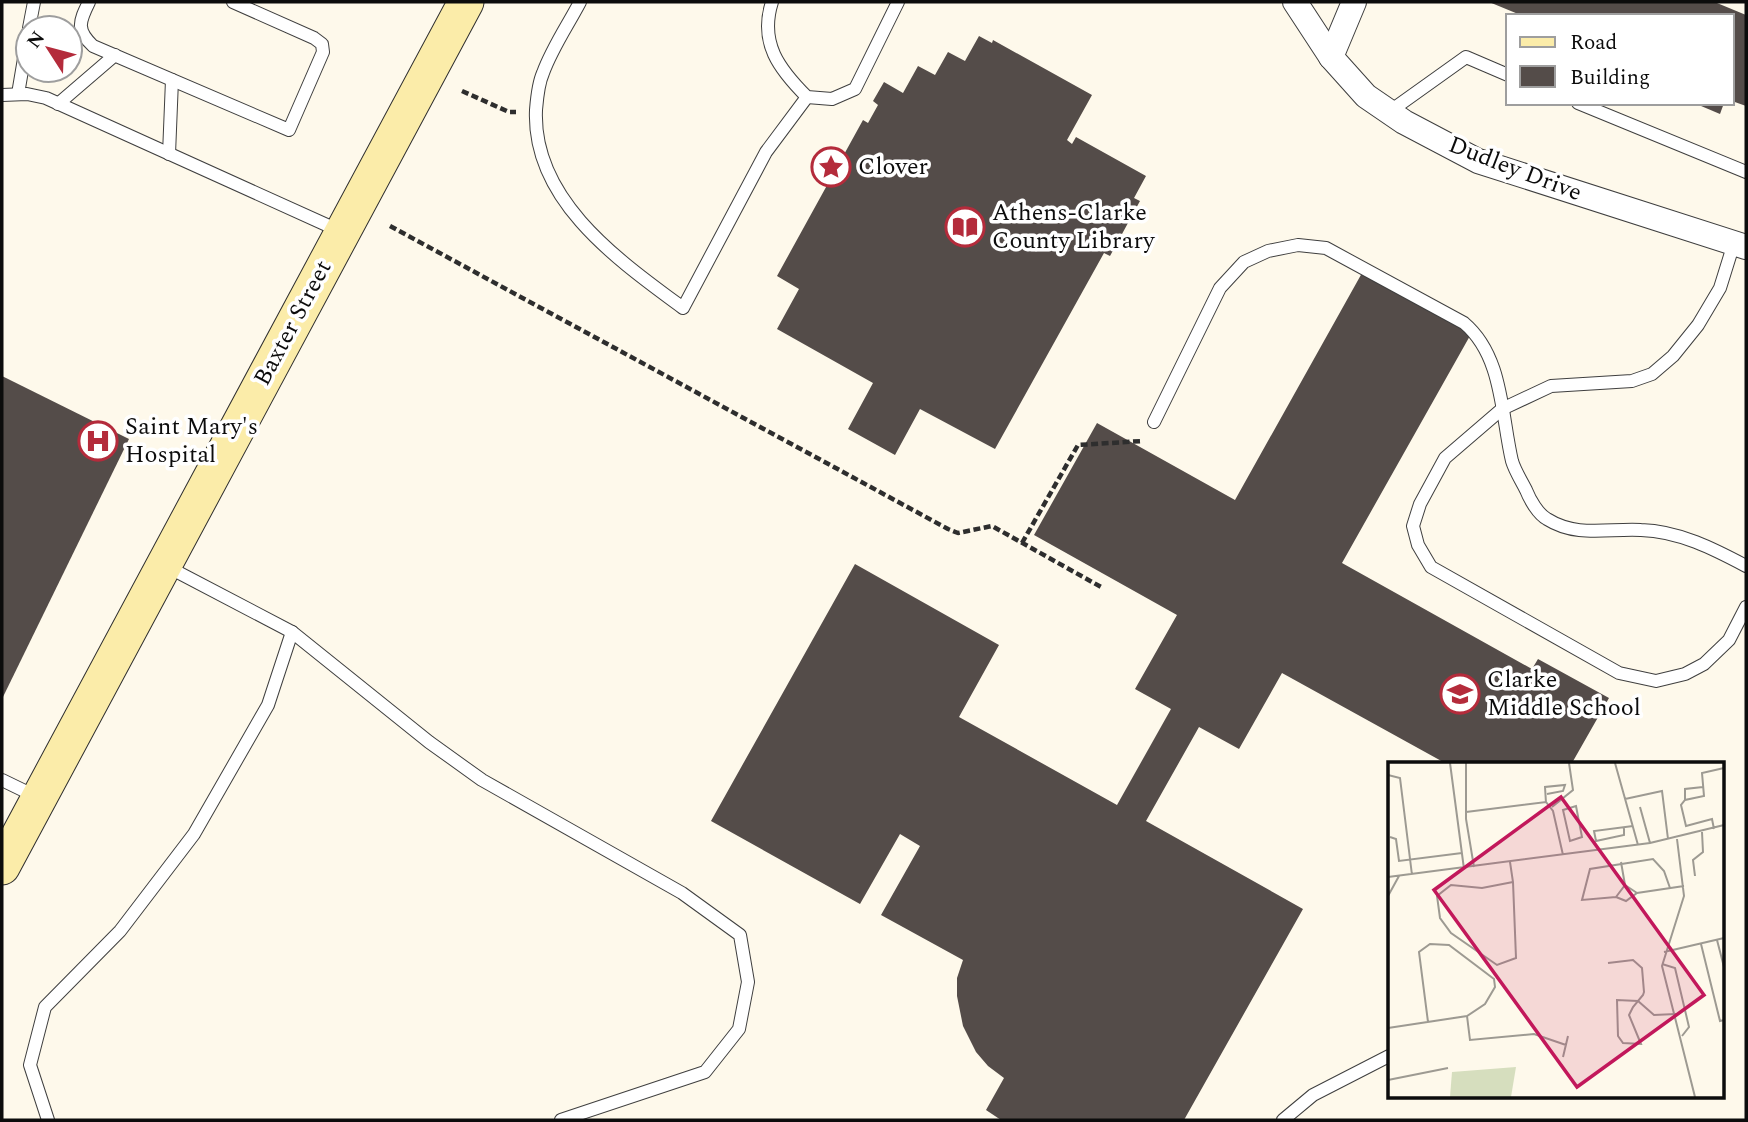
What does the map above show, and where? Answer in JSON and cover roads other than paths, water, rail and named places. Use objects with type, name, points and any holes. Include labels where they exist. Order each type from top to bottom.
[{"type":"main road","name":"Baxter Street","points":[[3,861],[40,799],[466,2]]},
{"type":"street","name":"Dudley Drive","points":[[1295,2],[1331,57],[1366,96],[1404,122],[1478,161],[1740,245]]},
{"type":"street","points":[[1331,57],[1354,2]]},
{"type":"lane","points":[[89,2],[80,29],[93,46],[289,130],[323,52],[322,44],[233,2]]},
{"type":"lane","points":[[580,2],[542,74],[535,132],[545,164],[565,202],[588,229],[623,263],[682,308],[766,152],[807,97]]},
{"type":"lane","points":[[772,2],[768,16],[769,39],[777,64],[807,97],[832,99],[855,89],[898,2]]},
{"type":"lane","points":[[58,104],[115,55]]},
{"type":"lane","points":[[1390,112],[1466,57],[1506,74]]},
{"type":"lane","points":[[169,154],[172,80]]},
{"type":"lane","points":[[18,94],[20,84]]},
{"type":"lane","points":[[2,95],[46,98],[341,232]]},
{"type":"lane","points":[[1583,105],[1746,173]]},
{"type":"lane","points":[[1154,422],[1220,288],[1244,262],[1269,251],[1298,245],[1326,248],[1464,323],[1476,334],[1490,356],[1513,464],[1531,500],[1545,519],[1584,532],[1642,530],[1677,536],[1707,545],[1746,566]]},
{"type":"lane","points":[[1740,245],[1720,288],[1698,325],[1673,356],[1652,374],[1632,381],[1550,386],[1502,410],[1445,458],[1420,504],[1413,526],[1418,545],[1431,567],[1619,673],[1656,681],[1685,674],[1704,664],[1728,640],[1746,607]]},
{"type":"lane","points":[[164,565],[292,632],[429,742],[482,780],[682,893],[740,935],[748,982],[738,1029],[705,1072],[561,1120]]},
{"type":"lane","points":[[48,1120],[30,1065],[45,1007],[120,931],[194,834],[268,705],[292,632]]},
{"type":"lane","points":[[2,780],[40,799]]},
{"type":"lane","points":[[1283,1120],[1313,1095],[1388,1057]]},
{"type":"place","name":"Clover","points":[[831,167]]},
{"type":"place","name":"Athens-Clarke County Library","points":[[965,227]]},
{"type":"place","name":"Saint Mary's Hospital","points":[[98,441]]},
{"type":"place","name":"Clarke Middle School","points":[[1460,694]]}]
